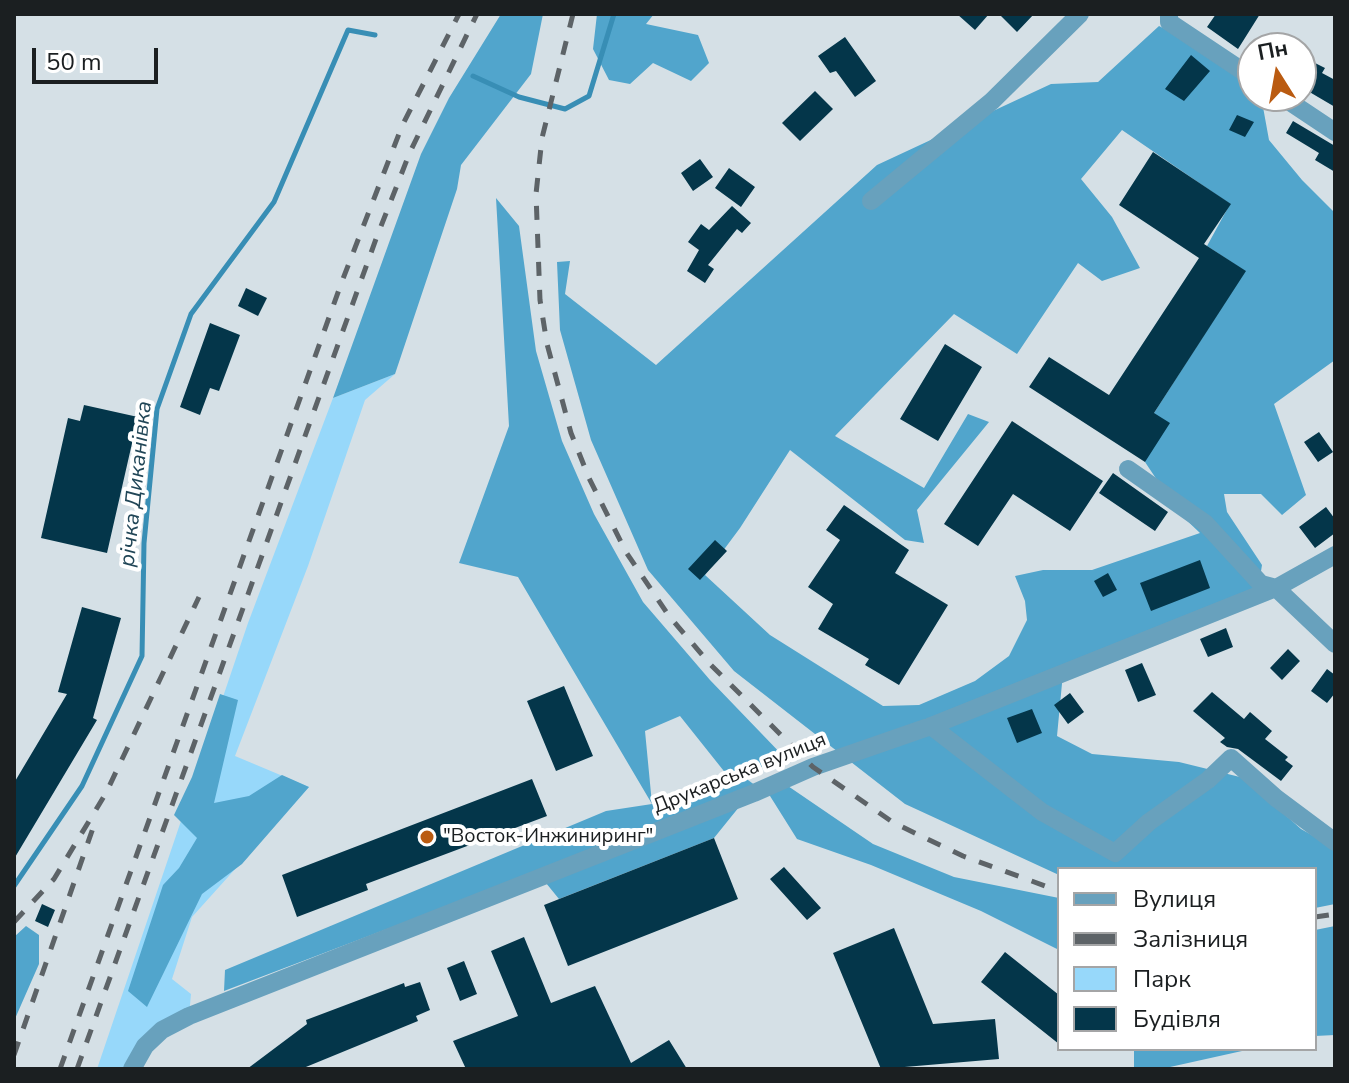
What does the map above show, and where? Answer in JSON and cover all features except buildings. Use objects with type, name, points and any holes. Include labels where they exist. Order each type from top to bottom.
[{"type":"street","points":[[871,201],[992,101],[1080,14]]},
{"type":"street","points":[[1169,18],[1237,67]]},
{"type":"street","points":[[1305,112],[1335,132]]},
{"type":"street","points":[[1128,469],[1205,523],[1261,584],[1276,588],[1335,644]]},
{"type":"street","name":"Друкарська вулиця","points":[[132,1069],[145,1046],[162,1030],[189,1016],[813,767],[931,726],[1276,588],[1335,555]]},
{"type":"street","points":[[931,726],[1042,812],[1115,853],[1149,822],[1208,780],[1231,758],[1276,798],[1335,842]]},
{"type":"green space","points":[[395,374],[365,400],[308,566],[235,756],[309,787],[192,917],[172,979],[191,994],[189,1016],[131,1069],[97,1069],[248,623],[333,398]]},
{"type":"shaded area","points":[[501,14],[543,14],[531,74],[461,165],[457,189],[395,374],[333,398],[421,154],[449,98]]},
{"type":"shaded area","points":[[597,14],[654,14],[646,24],[698,35],[709,63],[691,81],[653,63],[630,84],[609,80],[593,49]]},
{"type":"shaded area","points":[[1159,26],[1227,60],[1237,73],[1237,112],[1264,112],[1269,140],[1335,213],[1335,360],[1274,404],[1306,495],[1282,515],[1261,494],[1224,494],[1227,512],[1262,565],[1257,596],[1063,673],[1057,736],[1092,754],[1179,762],[1244,778],[1301,829],[1335,848],[1335,904],[1317,908],[1317,867],[1057,867],[1057,874],[905,804],[734,671],[648,570],[591,440],[560,330],[557,262],[570,261],[565,294],[656,365],[877,165],[1051,84],[1098,82]],"holes":[[[1122,130],[1230,204],[1207,246],[1245,271],[1154,413],[1145,462],[1179,513],[1200,533],[1092,570],[1043,570],[1015,576],[1025,601],[1027,620],[1009,656],[975,681],[919,705],[883,706],[770,635],[705,575],[740,528],[790,450],[905,540],[924,543],[917,510],[989,422],[968,414],[924,488],[835,436],[954,314],[1017,354],[1078,263],[1102,281],[1140,268],[1112,217],[1081,179]]]},
{"type":"shaded area","points":[[496,198],[519,226],[536,351],[562,441],[594,514],[643,602],[710,680],[786,759],[740,774],[756,786],[714,838],[559,899],[537,872],[224,991],[225,970],[606,811],[652,804],[518,577],[459,563],[509,426]],"holes":[[[680,716],[727,775],[652,804],[645,731]]]},
{"type":"shaded area","points":[[220,694],[238,700],[214,803],[249,796],[282,775],[309,787],[242,864],[202,894],[147,1007],[128,991],[163,885],[179,868],[197,838],[174,815],[192,777]]},
{"type":"shaded area","points":[[785,784],[873,844],[954,877],[1057,898],[1057,949],[981,911],[871,865],[797,839],[765,788]]},
{"type":"shaded area","points":[[26,926],[39,935],[39,964],[14,1021],[14,937]]},
{"type":"shaded area","points":[[1335,926],[1335,1035],[1317,1036],[1317,930]]},
{"type":"shaded area","points":[[1134,1051],[1242,1051],[1161,1069],[1134,1069]]},
{"type":"waterway","name":"річка Диканівка","points":[[473,76],[519,97],[565,109],[589,96],[614,14]]},
{"type":"waterway","name":"річка Диканівка","points":[[14,886],[82,786],[142,656],[144,543],[157,409],[191,314],[274,202],[348,30],[375,35]]},
{"type":"railway","points":[[60,1069],[341,284],[402,126],[459,14]]},
{"type":"railway","points":[[77,1069],[376,239],[410,152],[477,14]]},
{"type":"railway","points":[[573,14],[542,138],[536,194],[540,300],[547,344],[571,433],[589,478],[626,552],[669,616],[710,664],[813,767],[894,823],[963,856],[1057,890]]},
{"type":"railway","points":[[14,922],[54,879],[106,793],[199,597]]},
{"type":"railway","points":[[14,1055],[93,828]]},
{"type":"railway","points":[[1317,917],[1335,914]]},
{"type":"place","name":"\"Восток-Инжиниринг\"","points":[[427,837]]}]
